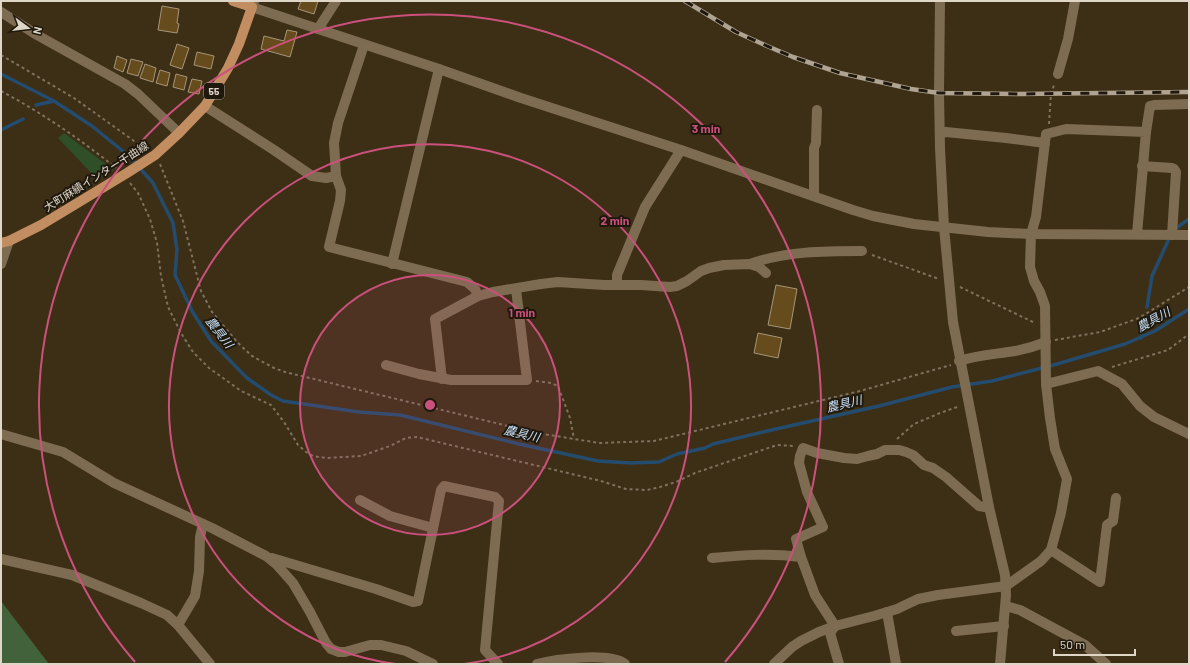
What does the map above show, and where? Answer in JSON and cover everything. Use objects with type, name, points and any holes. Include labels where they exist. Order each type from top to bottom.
[{"type":"main road","points":[[233,1],[253,4]]},
{"type":"main road","name":"大町麻績インター千曲線","points":[[5,242],[41,225],[125,174],[149,154],[180,133],[205,106],[228,68],[239,44],[253,4]]},
{"type":"street","points":[[318,29],[336,1]]},
{"type":"street","points":[[940,1],[940,133],[944,227],[952,322],[989,507],[1005,575],[1006,606],[1000,664]]},
{"type":"street","points":[[1058,74],[1068,39],[1075,1]]},
{"type":"street","points":[[253,4],[364,45],[681,150],[873,216],[914,224],[988,232],[1031,234],[1189,235]]},
{"type":"street","points":[[1,12],[37,35],[125,84],[180,133]]},
{"type":"street","points":[[364,45],[338,123],[334,143],[336,176],[341,190],[340,201],[329,247],[467,282],[475,289],[478,296]]},
{"type":"street","points":[[392,264],[439,69]]},
{"type":"street","points":[[1137,234],[1142,166],[1150,106],[1189,104]]},
{"type":"street","points":[[205,106],[312,176],[326,178],[336,176]]},
{"type":"street","points":[[814,196],[814,148],[816,142],[817,110]]},
{"type":"street","points":[[940,133],[954,132],[1006,138],[1046,139],[1066,129],[1146,132]]},
{"type":"street","points":[[774,664],[792,647],[801,641],[835,626],[887,612],[918,599],[1006,586],[1041,561],[1052,550],[1067,479],[1055,449],[1046,382],[1045,306],[1030,267],[1031,234],[1036,217],[1046,139]]},
{"type":"street","points":[[618,285],[617,275],[645,207],[681,150]]},
{"type":"street","points":[[1142,166],[1172,168],[1176,172],[1172,235]]},
{"type":"street","points":[[1,264],[5,242]]},
{"type":"street","points":[[442,378],[435,319],[478,296],[493,292],[558,282],[670,287],[677,286],[687,281],[701,271],[724,265],[750,264],[776,257],[803,253],[824,251],[862,251]]},
{"type":"street","points":[[750,264],[758,267],[766,274]]},
{"type":"street","points":[[386,365],[419,374],[451,380],[527,380],[516,289]]},
{"type":"street","points":[[960,364],[969,358],[1046,345]]},
{"type":"street","points":[[1046,382],[1098,371],[1122,384],[1140,406],[1154,417],[1189,434]]},
{"type":"street","points":[[1,434],[63,452],[114,483],[212,528],[266,556],[376,589],[413,602],[418,601],[441,490],[444,486],[495,497],[499,501],[485,650],[498,664]]},
{"type":"street","points":[[835,626],[815,595],[801,558],[796,539],[823,527],[807,492],[800,468],[800,456],[803,448],[829,456],[844,458],[857,458],[877,454],[885,450],[899,450],[913,455],[924,465],[933,468],[946,477],[979,506],[989,507]]},
{"type":"street","points":[[1052,550],[1100,582],[1107,525],[1113,521],[1116,498]]},
{"type":"street","points":[[360,500],[390,516],[433,528]]},
{"type":"street","points":[[178,625],[195,596],[199,571],[200,537],[203,524]]},
{"type":"street","points":[[712,558],[782,554],[801,558]]},
{"type":"street","points":[[266,556],[277,565],[293,583],[326,643],[331,649],[339,652],[345,652],[370,644],[381,645],[406,651],[433,664]]},
{"type":"street","points":[[1,559],[72,575],[161,612],[178,625],[210,664]]},
{"type":"street","points":[[1006,606],[1020,610],[1085,645],[1106,664]]},
{"type":"street","points":[[887,612],[896,664]]},
{"type":"street","points":[[835,626],[830,633],[839,664]]},
{"type":"street","points":[[956,631],[1004,626]]},
{"type":"street","points":[[537,664],[548,661],[599,657],[613,658],[625,664]]},
{"type":"path","points":[[1,55],[74,98],[134,141],[149,154]]},
{"type":"path","points":[[1046,139],[1051,93],[1058,74]]},
{"type":"path","points":[[1,91],[21,101],[65,130],[125,174],[138,193],[150,219],[157,243],[161,276],[168,307],[181,333],[193,352],[209,368],[241,391],[271,405],[284,422],[298,445],[313,456],[326,458],[361,456],[390,446],[406,438],[417,437],[601,481],[626,489],[646,490],[671,484],[695,473],[776,445],[792,445],[803,448]]},
{"type":"path","points":[[161,167],[183,222],[201,290],[212,312],[238,343],[252,356],[285,372],[523,429],[599,443],[654,441],[860,391],[960,364]]},
{"type":"path","points":[[862,251],[949,282],[1019,315],[1059,340]]},
{"type":"path","points":[[1046,345],[1059,340],[1100,332],[1139,318],[1189,287]]},
{"type":"path","points":[[1098,371],[1168,350],[1189,334]]},
{"type":"path","points":[[527,380],[551,383],[558,386],[570,418],[574,439]]},
{"type":"path","points":[[885,450],[914,424],[968,401]]},
{"type":"green space","points":[[64,133],[114,170],[97,179],[58,138]]},
{"type":"green space","points":[[1,601],[49,664],[1,664]]},
{"type":"building","points":[[301,1],[318,1],[314,14],[298,9]]},
{"type":"building","points":[[162,6],[179,9],[177,23],[179,24],[177,33],[158,30]]},
{"type":"building","points":[[287,30],[297,32],[290,57],[261,49],[264,36],[284,41]]},
{"type":"building","points":[[177,44],[189,48],[182,69],[170,65]]},
{"type":"building","points":[[197,52],[214,56],[211,69],[194,65]]},
{"type":"building","points":[[117,56],[127,60],[123,72],[114,68]]},
{"type":"building","points":[[131,59],[143,62],[138,76],[127,73]]},
{"type":"building","points":[[145,64],[156,68],[153,82],[140,78]]},
{"type":"building","points":[[160,70],[170,73],[167,86],[156,83]]},
{"type":"building","points":[[176,74],[187,77],[184,90],[173,87]]},
{"type":"building","points":[[192,79],[202,81],[199,94],[188,92]]},
{"type":"building","points":[[776,285],[797,289],[790,329],[768,325]]},
{"type":"building","points":[[758,333],[782,338],[778,358],[754,353]]},
{"type":"waterway","name":"農具川","points":[[1,74],[54,101],[92,126],[130,157],[153,183],[173,223],[177,250],[175,275],[192,311],[211,341],[247,378],[271,395],[283,401],[359,412],[400,415],[519,444],[598,461],[631,463],[659,462],[677,454],[705,448],[713,444],[879,406],[952,387],[992,381],[1057,364],[1125,344],[1155,331],[1189,309]]},
{"type":"waterway","points":[[36,105],[54,101]]},
{"type":"waterway","points":[[1,130],[23,119]]},
{"type":"waterway","points":[[1178,227],[1189,219]]},
{"type":"waterway","points":[[1147,307],[1152,276],[1168,241]]},
{"type":"waterway","points":[[1141,338],[1143,324]]},
{"type":"railway","points":[[685,1],[736,32],[793,57],[840,73],[911,89],[939,93],[1020,94],[1189,92]]}]
